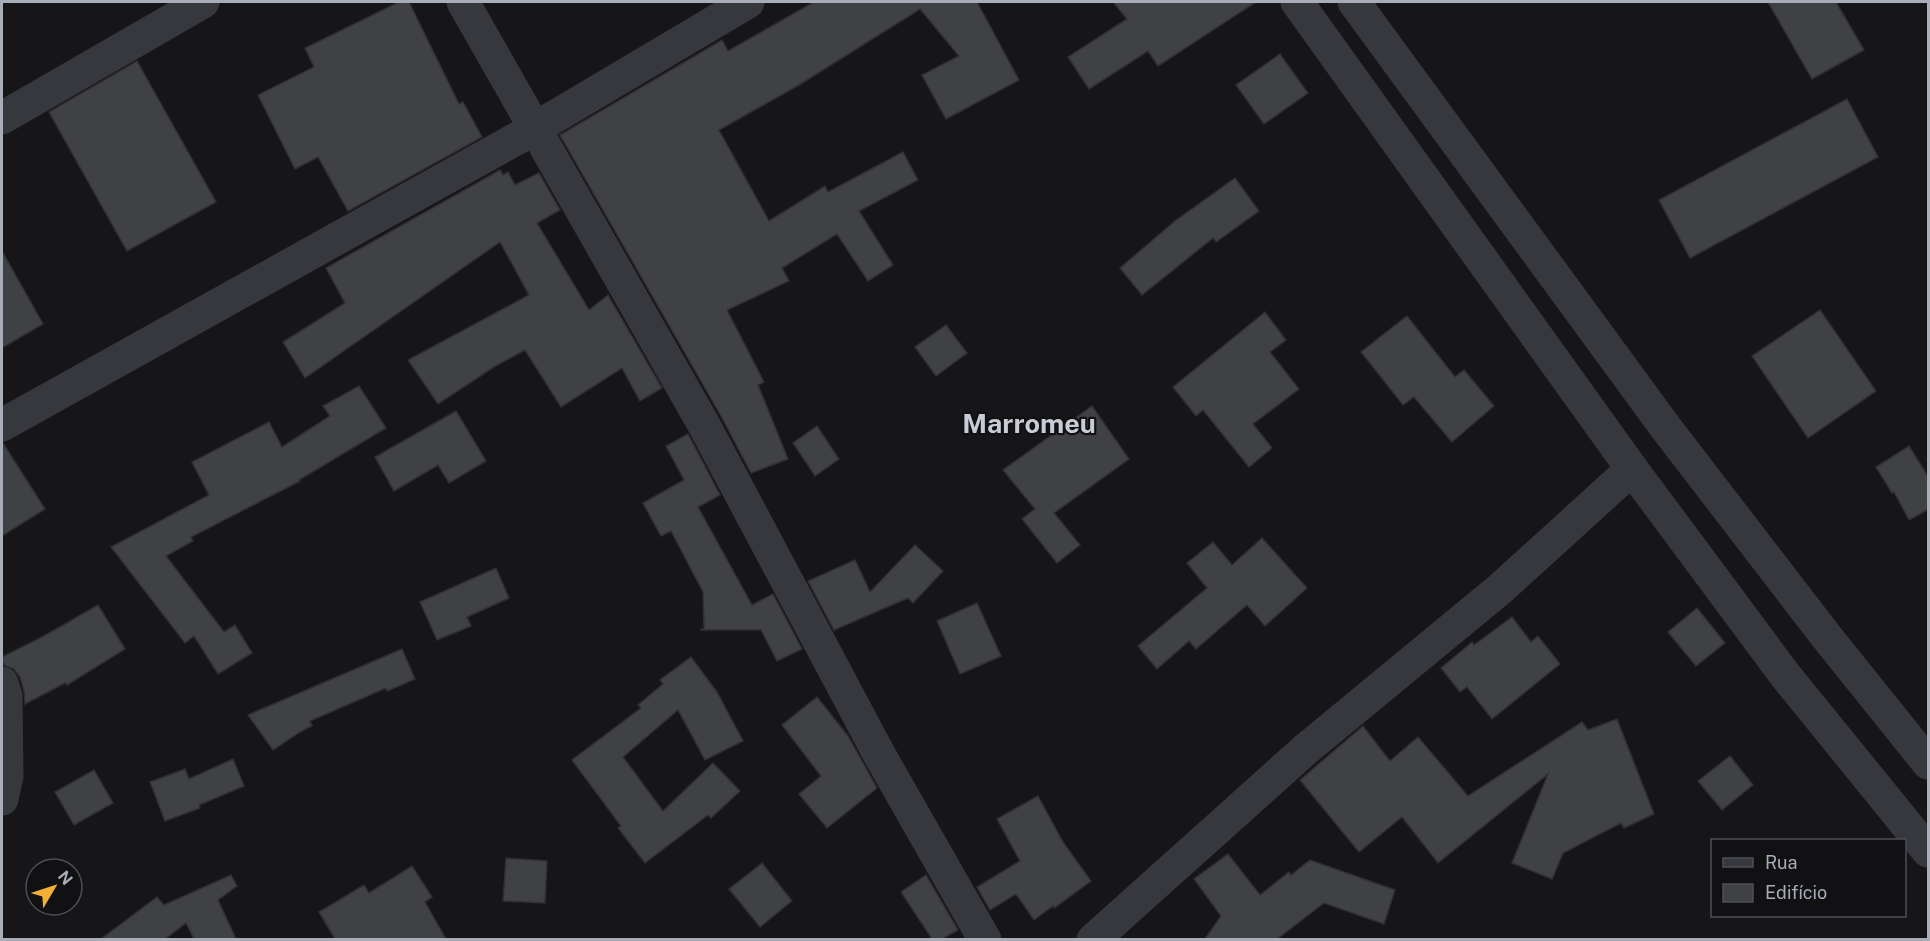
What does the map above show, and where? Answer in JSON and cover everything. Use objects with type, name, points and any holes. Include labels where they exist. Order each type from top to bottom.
[{"type":"street","points":[[2,118],[203,2]]},
{"type":"street","points":[[463,2],[704,425],[879,754],[985,939]]},
{"type":"street","points":[[2,425],[534,129],[748,2]]},
{"type":"street","points":[[1296,2],[1471,248],[1785,675],[1929,852]]},
{"type":"street","points":[[1354,2],[1666,428],[1826,636],[1929,763]]},
{"type":"street","points":[[1093,939],[1306,749],[1500,589],[1632,469]]},
{"type":"street","points":[[2,683],[6,696],[7,776],[2,800]]},
{"type":"building","points":[[399,2],[409,2],[459,104],[463,102],[482,137],[348,211],[318,157],[295,169],[258,95],[314,67],[305,48]]},
{"type":"building","points":[[814,2],[977,2],[1019,80],[946,119],[922,75],[959,56],[920,9],[799,85],[719,130],[769,221],[825,186],[828,192],[903,152],[918,180],[859,211],[893,265],[868,281],[837,234],[782,268],[789,281],[727,310],[764,382],[758,385],[788,459],[751,473],[721,416],[560,135],[722,40],[728,51]]},
{"type":"building","points":[[1113,2],[1256,2],[1158,66],[1148,51],[1089,89],[1068,57],[1127,19]]},
{"type":"building","points":[[1768,2],[1836,2],[1864,50],[1812,79]]},
{"type":"building","points":[[1280,54],[1308,93],[1264,124],[1236,85]]},
{"type":"building","points":[[137,61],[216,202],[127,251],[49,112]]},
{"type":"building","points":[[1847,99],[1878,157],[1690,258],[1659,200]]},
{"type":"building","points":[[500,170],[503,175],[508,172],[515,185],[539,173],[560,210],[537,223],[589,310],[608,295],[662,388],[640,401],[622,368],[561,407],[525,350],[497,365],[438,404],[408,360],[529,295],[500,242],[305,378],[283,342],[345,303],[326,268]]},
{"type":"building","points":[[1235,178],[1259,211],[1216,242],[1213,238],[1142,295],[1120,268],[1175,221]]},
{"type":"building","points":[[2,251],[43,324],[2,348]]},
{"type":"building","points":[[1820,310],[1876,391],[1808,438],[1752,356]]},
{"type":"building","points":[[1265,312],[1286,340],[1270,352],[1299,389],[1253,424],[1272,448],[1249,467],[1203,410],[1196,416],[1173,387]]},
{"type":"building","points":[[1407,316],[1455,377],[1464,370],[1494,406],[1452,442],[1414,397],[1403,405],[1361,352]]},
{"type":"building","points":[[946,325],[967,353],[936,376],[915,347]]},
{"type":"building","points":[[359,386],[386,428],[300,481],[191,537],[193,541],[166,556],[224,632],[235,625],[252,653],[218,674],[194,636],[185,643],[111,547],[209,495],[192,462],[269,422],[282,447],[330,416],[323,406]]},
{"type":"building","points":[[1092,406],[1129,459],[1054,513],[1080,545],[1057,563],[1022,519],[1035,509],[1003,470]]},
{"type":"building","points":[[456,411],[486,461],[449,483],[438,465],[394,491],[375,457]]},
{"type":"building","points":[[817,426],[839,459],[815,476],[793,443]]},
{"type":"building","points":[[688,434],[720,495],[698,507],[752,605],[773,594],[802,649],[777,661],[761,630],[700,630],[704,628],[703,592],[671,531],[661,536],[643,503],[684,480],[666,446]]},
{"type":"building","points":[[2,444],[45,509],[2,536]]},
{"type":"building","points":[[1909,446],[1929,478],[1929,509],[1909,520],[1894,492],[1892,493],[1876,467]]},
{"type":"building","points":[[1262,538],[1307,588],[1265,626],[1247,605],[1196,649],[1189,641],[1157,669],[1138,646],[1207,588],[1187,563],[1213,542],[1232,565]]},
{"type":"building","points":[[915,545],[943,571],[913,603],[908,598],[834,630],[808,581],[855,560],[870,592]]},
{"type":"building","points":[[496,568],[509,598],[467,617],[471,626],[437,640],[420,602]]},
{"type":"building","points":[[977,603],[1001,656],[960,674],[937,621]]},
{"type":"building","points":[[98,605],[125,649],[67,685],[65,683],[25,704],[20,677],[14,669],[4,665],[2,657]]},
{"type":"building","points":[[1697,608],[1725,643],[1696,666],[1668,632]]},
{"type":"building","points":[[1512,617],[1531,642],[1538,636],[1560,664],[1492,719],[1467,687],[1460,692],[1441,668],[1472,642],[1474,645]]},
{"type":"building","points":[[402,649],[415,679],[387,691],[386,688],[310,721],[312,726],[273,750],[248,715]]},
{"type":"building","points":[[691,657],[717,692],[743,741],[705,760],[678,710],[623,757],[663,811],[713,763],[740,791],[711,818],[708,815],[645,863],[618,828],[621,826],[572,760],[641,708],[638,705],[663,684],[660,680]]},
{"type":"building","points":[[817,697],[848,736],[877,788],[827,828],[799,794],[821,776],[782,725]]},
{"type":"building","points":[[1617,719],[1654,814],[1624,828],[1621,823],[1563,853],[1552,879],[1512,863],[1548,774],[1438,863],[1402,817],[1359,852],[1300,780],[1363,726],[1390,761],[1418,737],[1468,796],[1582,722],[1588,730]]},
{"type":"building","points":[[1730,756],[1753,785],[1722,810],[1698,781]]},
{"type":"building","points":[[233,759],[244,786],[199,805],[200,808],[165,821],[150,782],[185,769],[189,779]]},
{"type":"building","points":[[94,770],[113,803],[74,825],[55,792]]},
{"type":"building","points":[[1038,796],[1063,842],[1091,881],[1034,920],[1016,894],[990,910],[977,887],[1020,861],[997,819]]},
{"type":"building","points":[[1228,854],[1260,895],[1289,872],[1291,875],[1310,860],[1395,890],[1384,924],[1324,903],[1277,939],[1205,939],[1221,916],[1194,879]]},
{"type":"building","points":[[506,858],[547,861],[545,903],[503,901]]},
{"type":"building","points":[[762,863],[792,901],[760,927],[729,889]]},
{"type":"building","points":[[412,866],[432,897],[425,902],[446,939],[335,939],[319,912],[364,885],[369,893]]},
{"type":"building","points":[[231,875],[237,886],[218,900],[236,939],[194,939],[186,923],[165,939],[101,939],[157,897],[164,905]]},
{"type":"building","points":[[926,875],[958,930],[942,939],[932,939],[901,892]]},
{"type":"district","name":"Marromeu","points":[[1029,424]]}]
